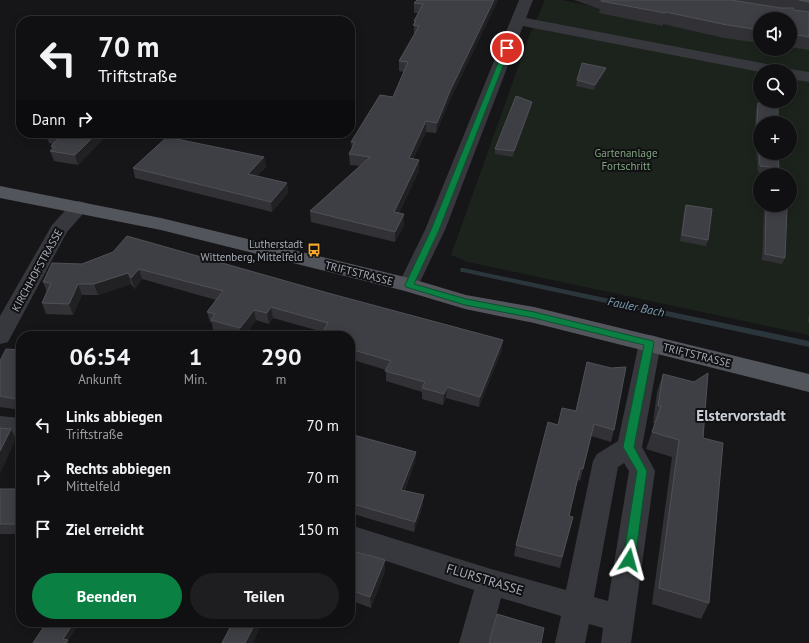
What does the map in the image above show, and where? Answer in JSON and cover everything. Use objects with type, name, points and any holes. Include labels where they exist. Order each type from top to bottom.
[{"type":"main road","name":"TRIFTSTRASSE","points":[[0,192],[161,224],[409,285],[465,302],[534,315],[809,383]]},
{"type":"street","points":[[409,285],[435,230],[526,0]]},
{"type":"street","points":[[518,20],[753,66]]},
{"type":"street","points":[[797,75],[809,78]]},
{"type":"street","name":"KIRCHHOFSTRASSE","points":[[0,336],[59,229],[79,207]]},
{"type":"street","points":[[618,631],[642,471],[629,447],[650,343]]},
{"type":"street","points":[[0,426],[16,428]]},
{"type":"street","points":[[570,643],[606,461],[629,447]]},
{"type":"street","name":"FLURSTRASSE","points":[[355,539],[491,582],[577,607],[618,631]]},
{"type":"street","points":[[474,643],[491,582]]},
{"type":"green space","name":"Gartenanlage Fortschritt","points":[[545,0],[561,0],[753,37],[753,56],[797,56],[797,44],[809,47],[809,335],[468,262],[451,255],[530,34]]},
{"type":"building","points":[[417,0],[494,0],[450,91],[437,123],[426,121],[409,158],[419,160],[394,212],[404,214],[395,232],[310,211],[370,157],[349,154],[355,142],[351,142],[355,138],[355,136],[380,95],[393,97],[408,62],[399,61],[419,26],[413,25],[423,4],[414,3]]},
{"type":"building","points":[[731,0],[781,8],[793,8],[794,10],[809,12],[809,37],[797,35],[797,12],[753,12],[753,29],[601,1]]},
{"type":"building","points":[[582,63],[606,68],[595,85],[577,80]]},
{"type":"building","points":[[516,96],[532,102],[514,151],[495,149]]},
{"type":"building","points":[[758,108],[778,108],[778,116],[757,116]]},
{"type":"building","points":[[59,138],[92,138],[75,155],[50,151],[55,147],[51,146]]},
{"type":"building","points":[[166,138],[172,138],[264,157],[248,174],[287,183],[271,202],[133,168]]},
{"type":"building","points":[[759,160],[778,160],[779,168],[760,166]]},
{"type":"building","points":[[686,205],[712,209],[708,240],[682,235]]},
{"type":"building","points":[[766,212],[787,212],[785,258],[765,254]]},
{"type":"building","points":[[127,236],[328,293],[503,340],[480,397],[447,387],[444,394],[422,388],[425,382],[385,371],[391,361],[355,350],[355,331],[323,331],[328,323],[271,307],[267,313],[254,310],[240,328],[211,320],[215,314],[207,312],[223,291],[139,269],[131,278],[128,273],[94,284],[78,284],[69,304],[42,303],[51,283],[43,282],[52,263],[82,264],[113,252]]},
{"type":"building","points":[[6,349],[16,350],[16,399],[0,396],[0,361]]},
{"type":"building","points":[[587,362],[611,368],[626,367],[614,430],[594,424],[583,469],[580,468],[569,516],[573,517],[562,557],[516,545],[548,422],[558,425],[562,408],[576,411]]},
{"type":"building","points":[[708,373],[703,438],[723,443],[709,603],[659,588],[679,440],[652,432],[661,406],[658,406],[663,374],[694,382]]},
{"type":"building","points":[[0,428],[11,429],[0,451]]},
{"type":"building","points":[[355,435],[416,452],[401,490],[424,495],[415,522],[355,504]]},
{"type":"building","points":[[0,489],[16,489],[16,524],[0,524]]},
{"type":"building","points":[[355,551],[385,560],[370,597],[355,592]]},
{"type":"building","points":[[497,614],[544,628],[541,643],[489,643]]},
{"type":"building","points":[[44,627],[71,627],[63,639],[68,640],[66,643],[33,643]]},
{"type":"building","points":[[230,627],[253,627],[245,643],[222,643]]},
{"type":"waterway","name":"Fauler Bach","points":[[463,270],[809,344]]},
{"type":"place","name":"Lutherstadt Wittenberg, Mittelfeld","points":[[314,250]]},
{"type":"district","name":"Elstervorstadt","points":[[741,416]]},
{"type":"route","points":[[507,48],[435,230],[416,274],[409,285],[465,302],[534,315],[650,343],[629,447],[642,471],[629,560]]}]
